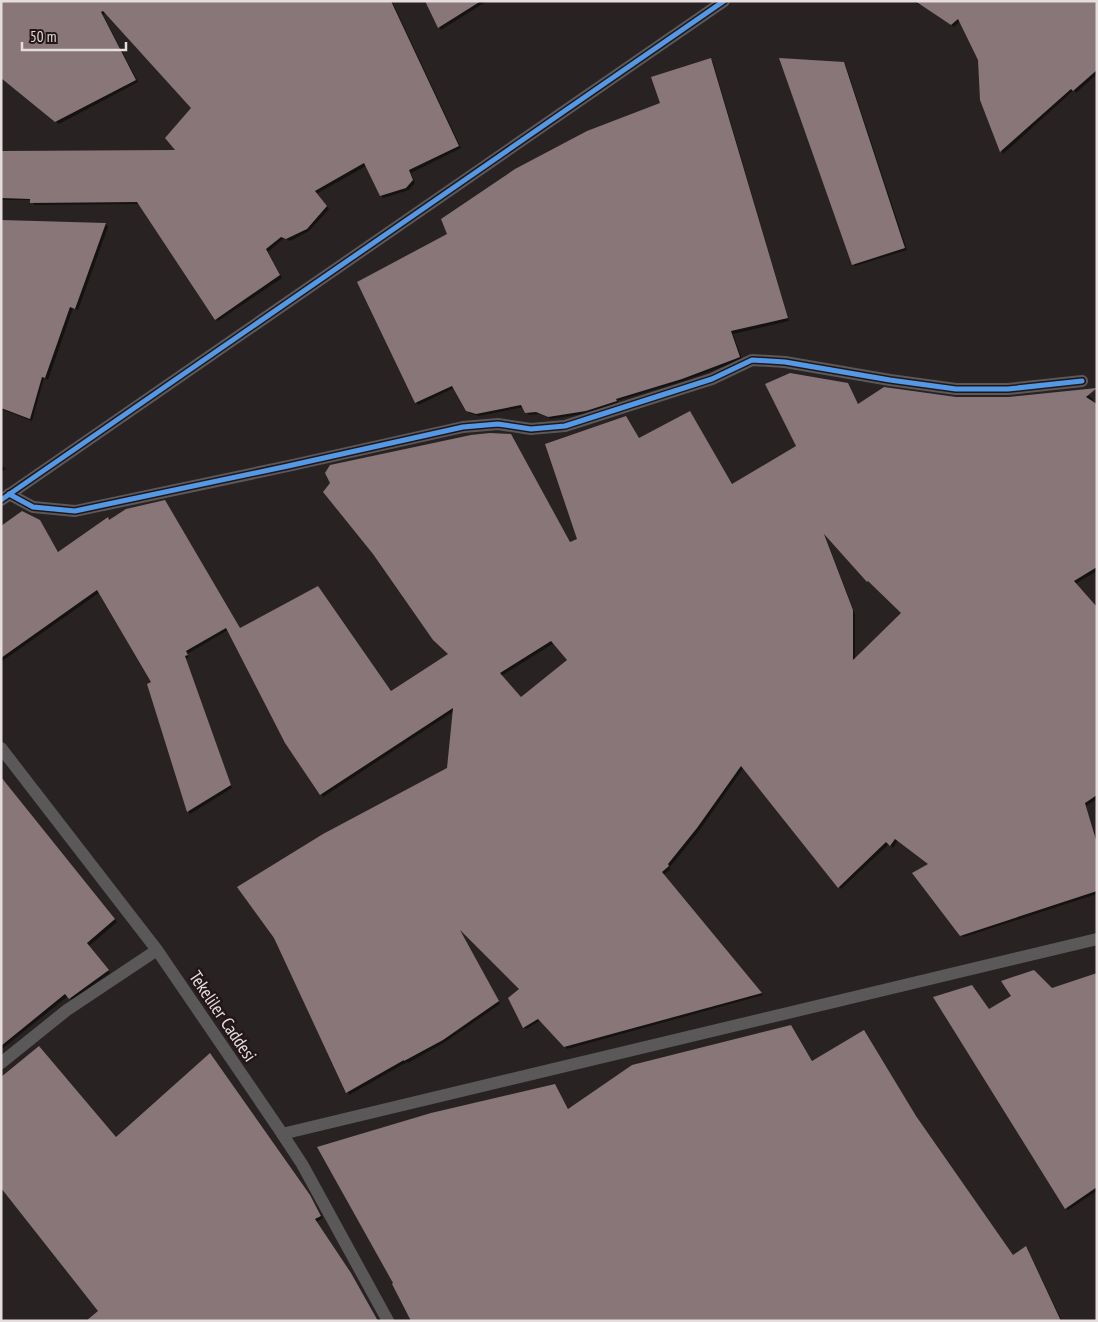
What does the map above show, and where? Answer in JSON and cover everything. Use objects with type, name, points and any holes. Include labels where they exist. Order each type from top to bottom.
[{"type":"street","points":[[5,497],[724,1]]},
{"type":"street","points":[[5,497],[33,507],[75,511],[463,427],[498,424],[531,429],[565,426],[712,379],[752,360],[785,362],[956,389],[1008,389],[1082,381]]},
{"type":"street","name":"Tekeliler Caddesi","points":[[1,748],[157,950],[282,1134],[302,1164],[388,1321]]},
{"type":"street","points":[[282,1134],[1097,939]]},
{"type":"street","points":[[1,1063],[67,1010],[157,950]]},
{"type":"building","points":[[1,1],[391,1],[459,146],[409,170],[413,180],[406,188],[380,196],[364,163],[315,191],[327,206],[307,229],[286,239],[281,237],[266,249],[280,275],[215,320],[137,202],[30,203],[30,199],[1,198],[1,151],[175,150],[165,138],[191,108],[103,11],[101,12],[136,80],[55,122],[1,78]]},
{"type":"building","points":[[425,1],[481,1],[438,28]]},
{"type":"building","points":[[915,1],[1097,1],[1097,70],[1073,91],[1071,89],[1000,152],[980,100],[978,60],[958,19],[951,25]]},
{"type":"building","points":[[711,58],[788,318],[731,331],[740,357],[682,379],[616,399],[617,401],[586,411],[548,417],[536,412],[525,413],[521,405],[476,414],[466,411],[452,386],[415,403],[357,282],[447,234],[441,219],[515,169],[587,131],[660,103],[651,77]]},
{"type":"building","points":[[779,58],[844,62],[905,248],[852,265]]},
{"type":"building","points":[[1,220],[106,223],[75,309],[70,307],[45,378],[42,377],[30,419],[1,408]]},
{"type":"building","points":[[790,373],[848,383],[858,404],[884,387],[956,397],[1009,397],[1097,388],[1086,397],[1097,404],[1097,567],[1074,581],[1097,607],[1097,795],[1085,803],[1097,843],[1097,891],[960,936],[912,873],[928,864],[895,839],[890,846],[886,842],[838,888],[741,766],[697,828],[668,864],[669,866],[662,872],[762,993],[564,1047],[538,1019],[523,1028],[508,998],[519,989],[460,930],[499,1001],[443,1040],[346,1093],[274,938],[237,887],[323,834],[447,768],[453,708],[320,795],[285,743],[226,628],[186,651],[188,655],[185,656],[231,785],[187,812],[147,684],[151,682],[97,590],[1,658],[1,526],[22,511],[40,520],[58,552],[108,517],[109,520],[126,509],[165,500],[240,628],[318,586],[391,691],[448,654],[433,640],[373,554],[323,492],[330,483],[325,473],[330,465],[471,435],[490,433],[511,434],[570,542],[577,539],[545,444],[626,416],[639,438],[690,411],[732,484],[796,446],[765,384]],"holes":[[[824,534],[867,582],[901,613],[853,660],[853,610]],[[551,641],[567,660],[521,697],[500,673]]]},
{"type":"building","points":[[1,777],[115,919],[87,943],[109,970],[69,999],[65,994],[1,1046]]},
{"type":"building","points":[[1034,970],[1052,988],[1097,973],[1097,1187],[1065,1209],[933,997],[972,985],[989,1009],[1011,996],[1001,981]]},
{"type":"building","points":[[791,1025],[812,1061],[864,1030],[916,1116],[1013,1255],[1026,1246],[1061,1321],[411,1321],[393,1283],[317,1147],[431,1113],[555,1084],[568,1109],[632,1065]]},
{"type":"building","points":[[39,1046],[116,1137],[210,1053],[310,1195],[321,1216],[315,1219],[351,1273],[378,1321],[86,1321],[98,1311],[1,1188],[1,1077]]},
{"type":"cycle path","points":[[1,500],[724,1]]},
{"type":"cycle path","points":[[9,494],[33,507],[75,511],[463,427],[498,424],[531,429],[565,426],[712,379],[752,360],[785,362],[956,389],[1008,389],[1082,381]]}]
